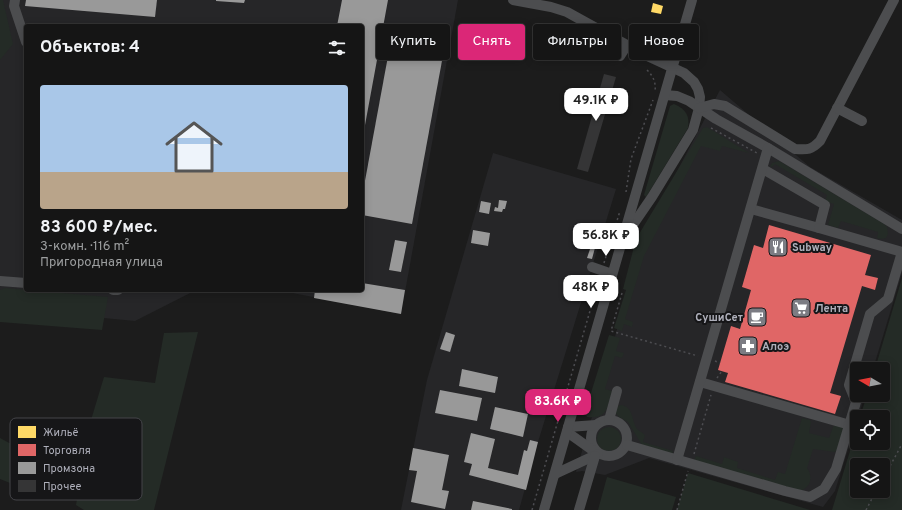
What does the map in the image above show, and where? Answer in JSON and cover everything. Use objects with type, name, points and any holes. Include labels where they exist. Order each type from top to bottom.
[{"type":"street","points":[[14,0],[14,6],[24,36]]},
{"type":"street","points":[[513,0],[551,3],[627,45],[684,73],[694,82],[698,89],[700,97],[699,108],[693,130],[652,197],[622,240]]},
{"type":"street","points":[[544,510],[692,0]]},
{"type":"street","points":[[699,108],[714,104],[725,106],[795,149],[806,150],[813,147],[820,141],[894,0]]},
{"type":"street","points":[[621,54],[627,45]]},
{"type":"street","points":[[665,95],[677,96],[688,101],[767,153],[902,229]]},
{"type":"street","points":[[837,108],[862,122]]},
{"type":"street","points":[[677,460],[767,153]]},
{"type":"street","points":[[763,169],[825,205],[819,228]]},
{"type":"street","points":[[751,209],[902,251],[888,299],[870,314],[848,385],[856,402],[854,410]]},
{"type":"street","points":[[592,267],[612,274]]},
{"type":"street","points":[[0,281],[24,283]]},
{"type":"street","points":[[627,445],[785,491],[810,496],[824,489],[836,469],[850,425],[700,382]]},
{"type":"street","points":[[609,420],[617,391]]},
{"type":"street","points":[[604,420],[614,420],[623,425],[628,434],[627,445],[620,454],[610,457],[597,455],[567,430],[596,425],[604,420]]},
{"type":"street","points":[[579,510],[597,455],[592,445],[591,434],[596,425]]},
{"type":"street","points":[[555,474],[597,455]]},
{"type":"path","points":[[626,194],[632,159],[655,92],[654,80],[647,70]]},
{"type":"path","points":[[711,128],[767,153]]},
{"type":"path","points":[[532,510],[621,210]]},
{"type":"path","points":[[622,293],[611,331],[720,362]]},
{"type":"path","points":[[677,510],[716,379],[722,371]]},
{"type":"path","points":[[890,466],[902,444]]},
{"type":"path","points":[[866,510],[872,498]]},
{"type":"shaded area","points":[[0,0],[458,0],[450,44],[450,24],[376,24],[376,60],[447,60],[401,314],[287,292],[364,292],[364,24],[24,24],[24,292],[192,292],[135,321],[0,308]]},
{"type":"shaded area","points":[[0,0],[3,0],[13,44],[0,60]]},
{"type":"shaded area","points":[[720,90],[810,167],[902,220],[902,273],[875,362],[850,362],[850,402],[863,402],[860,410],[850,410],[850,443],[835,491],[823,507],[649,458],[605,475],[582,471],[576,472],[645,232]]},
{"type":"shaded area","points":[[674,104],[682,108],[688,116],[688,128],[646,197],[644,195],[670,106]]},
{"type":"shaded area","points":[[707,127],[749,153],[722,146],[720,151],[701,146],[644,256],[625,319],[633,322],[632,327],[624,324],[622,331],[614,328],[626,290],[623,289],[636,239],[703,128]]},
{"type":"shaded area","points":[[493,153],[616,189],[538,442],[519,510],[401,510],[427,380]]},
{"type":"shaded area","points":[[779,161],[884,224],[887,227],[888,234],[886,238],[877,238],[878,232],[841,221],[838,228],[828,225],[834,204],[825,201],[827,195],[775,164],[772,167],[770,166],[772,163]]},
{"type":"shaded area","points":[[902,278],[902,510],[832,510],[850,450],[890,450],[890,410],[862,410],[865,402],[890,402],[890,362],[877,362]]},
{"type":"shaded area","points":[[5,288],[24,290],[24,292],[51,292],[108,297],[102,330],[0,322],[0,290]]},
{"type":"shaded area","points":[[198,332],[154,510],[84,510],[76,505],[77,500],[142,500],[142,418],[92,418],[104,377],[155,383],[164,333]]},
{"type":"shaded area","points":[[609,335],[620,338],[616,351],[624,353],[622,358],[615,356],[605,389],[612,391],[606,411],[599,416],[587,417],[585,412]]},
{"type":"shaded area","points":[[620,405],[628,408],[632,414],[637,429],[645,435],[643,442],[673,451],[672,455],[642,445],[628,422],[619,417],[616,413],[617,407]]},
{"type":"shaded area","points":[[802,418],[810,420],[811,422],[809,433],[829,438],[835,425],[842,427],[844,430],[839,448],[835,452],[813,449],[807,468],[809,470],[810,482],[807,487],[802,490],[797,490],[694,461],[696,456],[722,464],[724,457],[738,462],[737,468],[775,480],[778,472],[785,474]]},
{"type":"shaded area","points":[[609,427],[618,430],[621,439],[618,448],[609,451],[600,448],[597,439],[600,430]]},
{"type":"shaded area","points":[[0,438],[10,443],[10,483],[0,479]]},
{"type":"shaded area","points":[[688,473],[810,510],[677,510]]},
{"type":"shaded area","points":[[607,477],[676,497],[672,510],[598,510]]},
{"type":"building: Жильё","points":[[653,3],[663,6],[661,14],[651,12]]},
{"type":"building: Торговля","name":"Лента","points":[[769,225],[871,255],[865,275],[878,278],[875,290],[862,286],[830,393],[841,396],[835,414],[725,382],[728,373],[718,370],[731,326],[740,329],[751,290],[742,287],[754,245],[763,248]]},
{"type":"building: Промзона","points":[[26,0],[157,0],[155,17],[25,6]]},
{"type":"building: Промзона","points":[[216,0],[245,0],[244,3]]},
{"type":"building: Промзона","points":[[342,0],[388,0],[384,24],[376,24],[377,60],[364,131],[364,24],[337,24]]},
{"type":"building: Промзона","points":[[387,60],[442,60],[412,224],[364,215],[364,186]]},
{"type":"building: Промзона","points":[[499,200],[507,201],[505,209],[503,209],[502,212],[494,211],[495,207],[498,208]]},
{"type":"building: Промзона","points":[[481,201],[491,203],[489,214],[479,212]]},
{"type":"building: Промзона","points":[[473,230],[490,233],[488,246],[471,243]]},
{"type":"building: Промзона","points":[[395,240],[407,242],[401,272],[389,270]]},
{"type":"building: Промзона","points":[[592,243],[596,244],[592,259],[587,258]]},
{"type":"building: Промзона","points":[[364,283],[405,290],[401,314],[314,298],[315,292],[364,292]]},
{"type":"building: Промзона","points":[[446,332],[455,335],[450,352],[440,349]]},
{"type":"building: Промзона","points":[[462,369],[498,377],[495,393],[459,386]]},
{"type":"building: Промзона","points":[[440,390],[482,398],[477,421],[435,413]]},
{"type":"building: Промзона","points":[[535,393],[544,395],[542,403],[533,401]]},
{"type":"building: Промзона","points":[[495,407],[528,414],[523,437],[490,429]]},
{"type":"building: Промзона","points":[[471,433],[495,439],[488,468],[518,475],[524,450],[527,451],[530,440],[538,442],[526,490],[469,475],[472,464],[464,462]]},
{"type":"building: Промзона","points":[[413,448],[449,455],[442,490],[449,491],[445,509],[411,502],[417,471],[409,470]]},
{"type":"building: Промзона","points":[[473,501],[512,509],[512,510],[471,510]]},
{"type":"building: Прочее","points":[[604,74],[616,77],[588,172],[577,169]]},
{"type":"place","name":"Subway","points":[[778,247]]},
{"type":"place","name":"Лента","points":[[801,308]]},
{"type":"place","name":"СушиСет","points":[[757,317]]},
{"type":"place","name":"Алоэ","points":[[748,346]]}]
